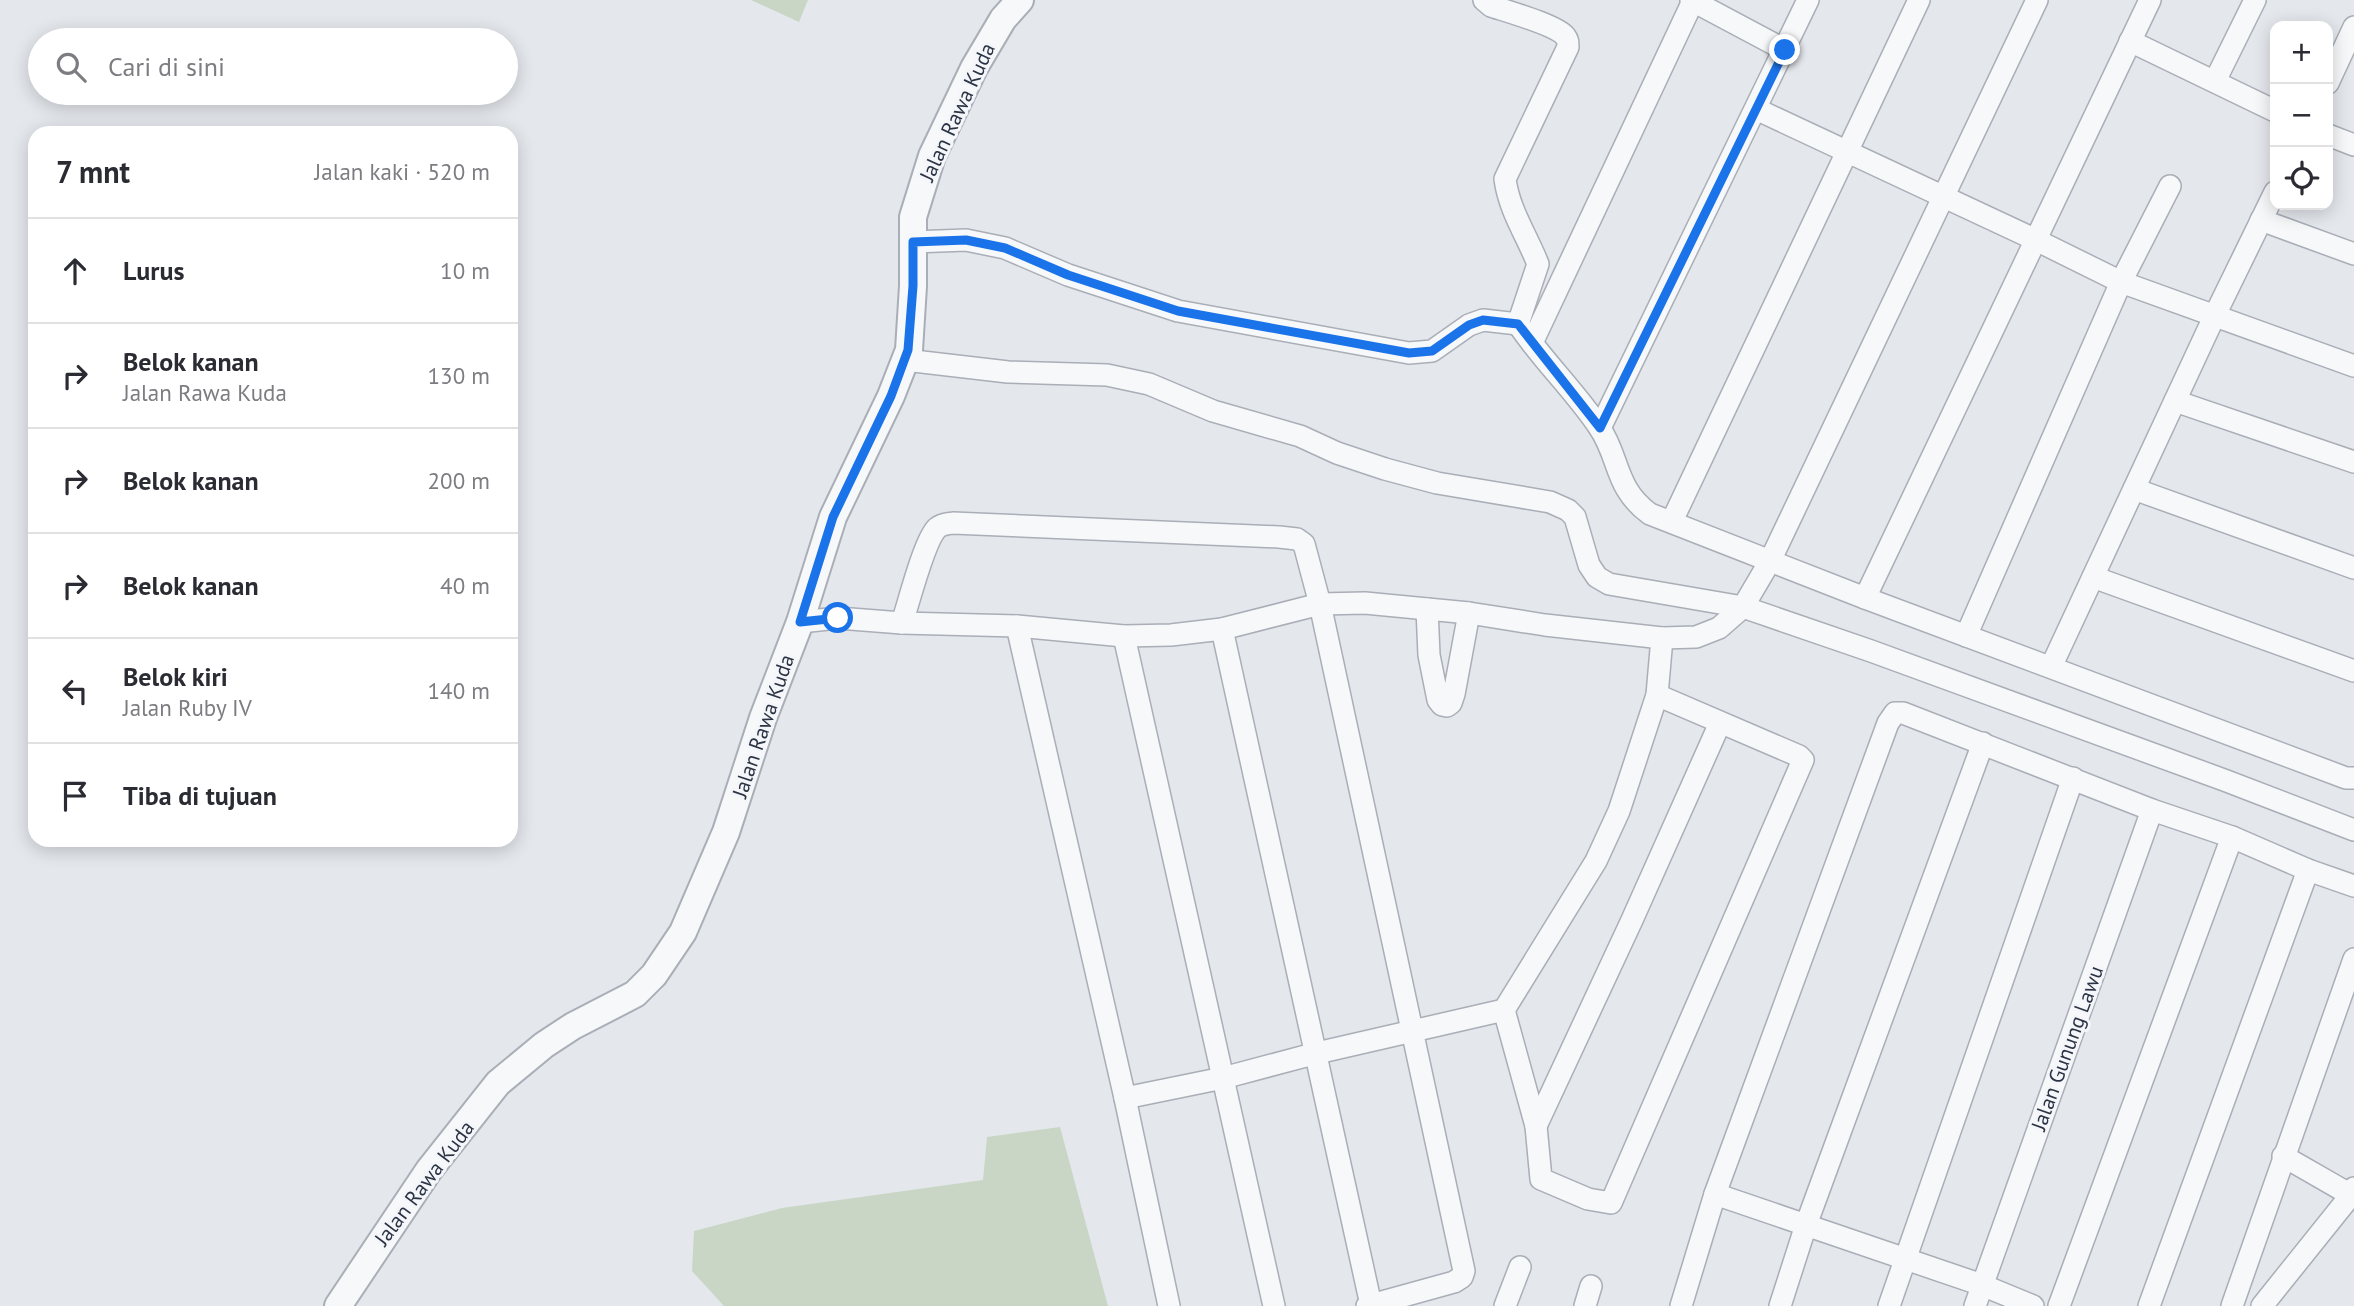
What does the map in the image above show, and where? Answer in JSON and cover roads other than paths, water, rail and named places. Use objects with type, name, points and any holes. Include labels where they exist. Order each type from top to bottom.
[{"type":"street","name":"Jalan Rawa Kuda","points":[[338,1306],[429,1170],[498,1083],[544,1045],[573,1026],[635,994],[654,975],[683,932],[726,832],[763,718],[800,622],[833,517],[891,396],[905,360],[911,323],[914,217],[932,156],[974,68],[1003,19],[1020,0]]},
{"type":"street","points":[[1484,0],[1564,34],[1568,47],[1505,179],[1506,190],[1520,227],[1538,264],[1518,324]]},
{"type":"street","points":[[1532,343],[1692,0],[1785,50]]},
{"type":"street","points":[[1600,428],[1808,0]]},
{"type":"street","points":[[1672,521],[1919,0]]},
{"type":"street","points":[[800,622],[838,618],[902,623],[1017,626],[1124,636],[1171,635],[1222,629],[1320,604],[1365,603],[1469,613],[1661,638],[1696,636],[1719,628],[1743,607],[1770,561],[2037,0]]},
{"type":"street","points":[[1865,598],[2150,0]]},
{"type":"street","points":[[2215,81],[2255,0]]},
{"type":"street","points":[[2333,72],[2354,27]]},
{"type":"street","points":[[2130,41],[2270,108]]},
{"type":"street","points":[[1756,109],[2122,282],[2354,366]]},
{"type":"street","points":[[2333,137],[2354,145]]},
{"type":"street","points":[[1966,636],[2122,282],[2170,186]]},
{"type":"street","points":[[2051,667],[2270,202]]},
{"type":"street","points":[[2261,220],[2354,254]]},
{"type":"street","points":[[913,242],[966,240],[1005,248],[1068,275],[1178,311],[1409,353],[1432,351],[1469,325],[1483,320],[1518,324],[1600,428],[1619,477],[1636,504],[1650,514],[1966,636],[2333,773],[2354,778]]},
{"type":"street","points":[[905,360],[1008,372],[1107,375],[1149,384],[1213,411],[1300,436],[1337,453],[1385,469],[1447,485],[1550,502],[1568,510],[1575,517],[1589,565],[1597,577],[1609,584],[1743,607],[1907,664],[2354,830]]},
{"type":"street","points":[[2175,401],[2354,462]]},
{"type":"street","points":[[2134,489],[2354,568]]},
{"type":"street","points":[[902,623],[934,531],[942,525],[953,523],[1290,537],[1304,544],[1320,604],[1464,1271],[1462,1278],[1454,1282],[1369,1305],[1317,1053],[1222,629]]},
{"type":"street","points":[[2093,577],[2354,671]]},
{"type":"street","points":[[1427,610],[1429,655],[1438,700],[1447,706],[1454,694],[1469,613]]},
{"type":"street","points":[[1017,626],[1125,1098],[1169,1306]]},
{"type":"street","points":[[1124,636],[1274,1306]]},
{"type":"street","points":[[1125,1098],[1223,1078],[1317,1053],[1504,1010],[1596,861],[1608,836],[1657,695],[1661,638]]},
{"type":"street","points":[[1504,1010],[1535,1126],[1541,1179],[1588,1199],[1611,1203],[1803,760],[1657,695]]},
{"type":"street","points":[[1681,1306],[1716,1195],[1891,717],[1895,713],[1903,713],[1983,743],[2354,886]]},
{"type":"street","points":[[1535,1126],[1720,723]]},
{"type":"street","points":[[1780,1306],[1806,1225],[1983,743]]},
{"type":"street","points":[[1889,1306],[2073,778]]},
{"type":"street","name":"Jalan Gunung Lawu","points":[[1975,1306],[2152,810]]},
{"type":"street","points":[[2059,1306],[2232,837]]},
{"type":"street","points":[[2149,1306],[2308,870]]},
{"type":"street","points":[[2232,1306],[2354,959]]},
{"type":"street","points":[[2262,1306],[2353,1192],[2283,1156]]},
{"type":"street","points":[[1716,1195],[1982,1285],[2033,1306]]},
{"type":"street","points":[[1505,1306],[1520,1268]]}]
